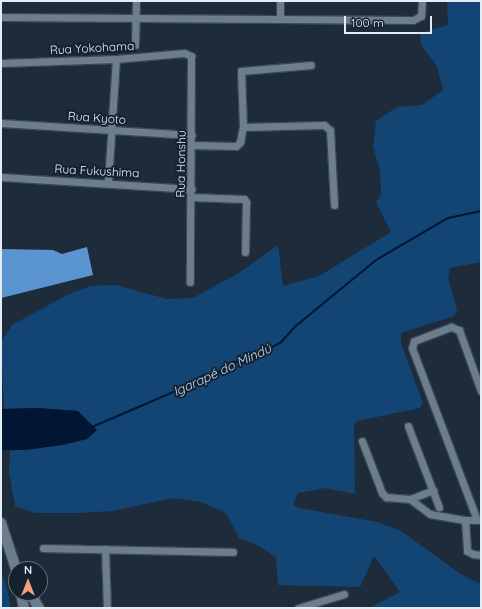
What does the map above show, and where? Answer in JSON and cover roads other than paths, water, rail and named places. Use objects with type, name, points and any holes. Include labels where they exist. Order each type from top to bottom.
[{"type":"main road","points":[[1,523],[13,561]]},
{"type":"street","points":[[135,45],[136,1]]},
{"type":"street","points":[[280,1],[280,17]]},
{"type":"street","points":[[1,17],[280,17],[413,20],[421,16],[422,1]]},
{"type":"street","name":"Rua Yokohama","points":[[1,63],[116,59],[184,53]]},
{"type":"street","name":"Rua Honshu","points":[[184,53],[189,53],[192,59],[190,282]]},
{"type":"street","points":[[108,182],[116,59]]},
{"type":"street","points":[[192,145],[236,146],[240,142],[243,127],[241,71],[311,65]]},
{"type":"street","name":"Rua Kyoto","points":[[1,123],[192,135]]},
{"type":"street","points":[[243,127],[324,125],[330,130],[334,206]]},
{"type":"street","name":"Rua Fukushima","points":[[1,177],[108,182],[192,189]]},
{"type":"street","points":[[191,197],[244,199],[246,202],[245,252]]},
{"type":"street","points":[[410,500],[430,514],[465,520],[479,520],[412,348],[414,341],[451,327],[459,330],[481,391]]},
{"type":"street","points":[[408,426],[439,507]]},
{"type":"street","points":[[362,441],[382,493],[390,498],[410,500],[433,490]]},
{"type":"street","points":[[465,520],[467,551],[473,554],[481,555]]},
{"type":"street","points":[[43,548],[233,552]]},
{"type":"street","points":[[105,549],[107,608]]},
{"type":"street","points":[[298,608],[344,594]]},
{"type":"waterway","name":"Igarapé do Mindú","points":[[92,427],[222,371],[232,362],[246,361],[281,342],[297,325],[376,260],[448,218],[481,211]]}]
